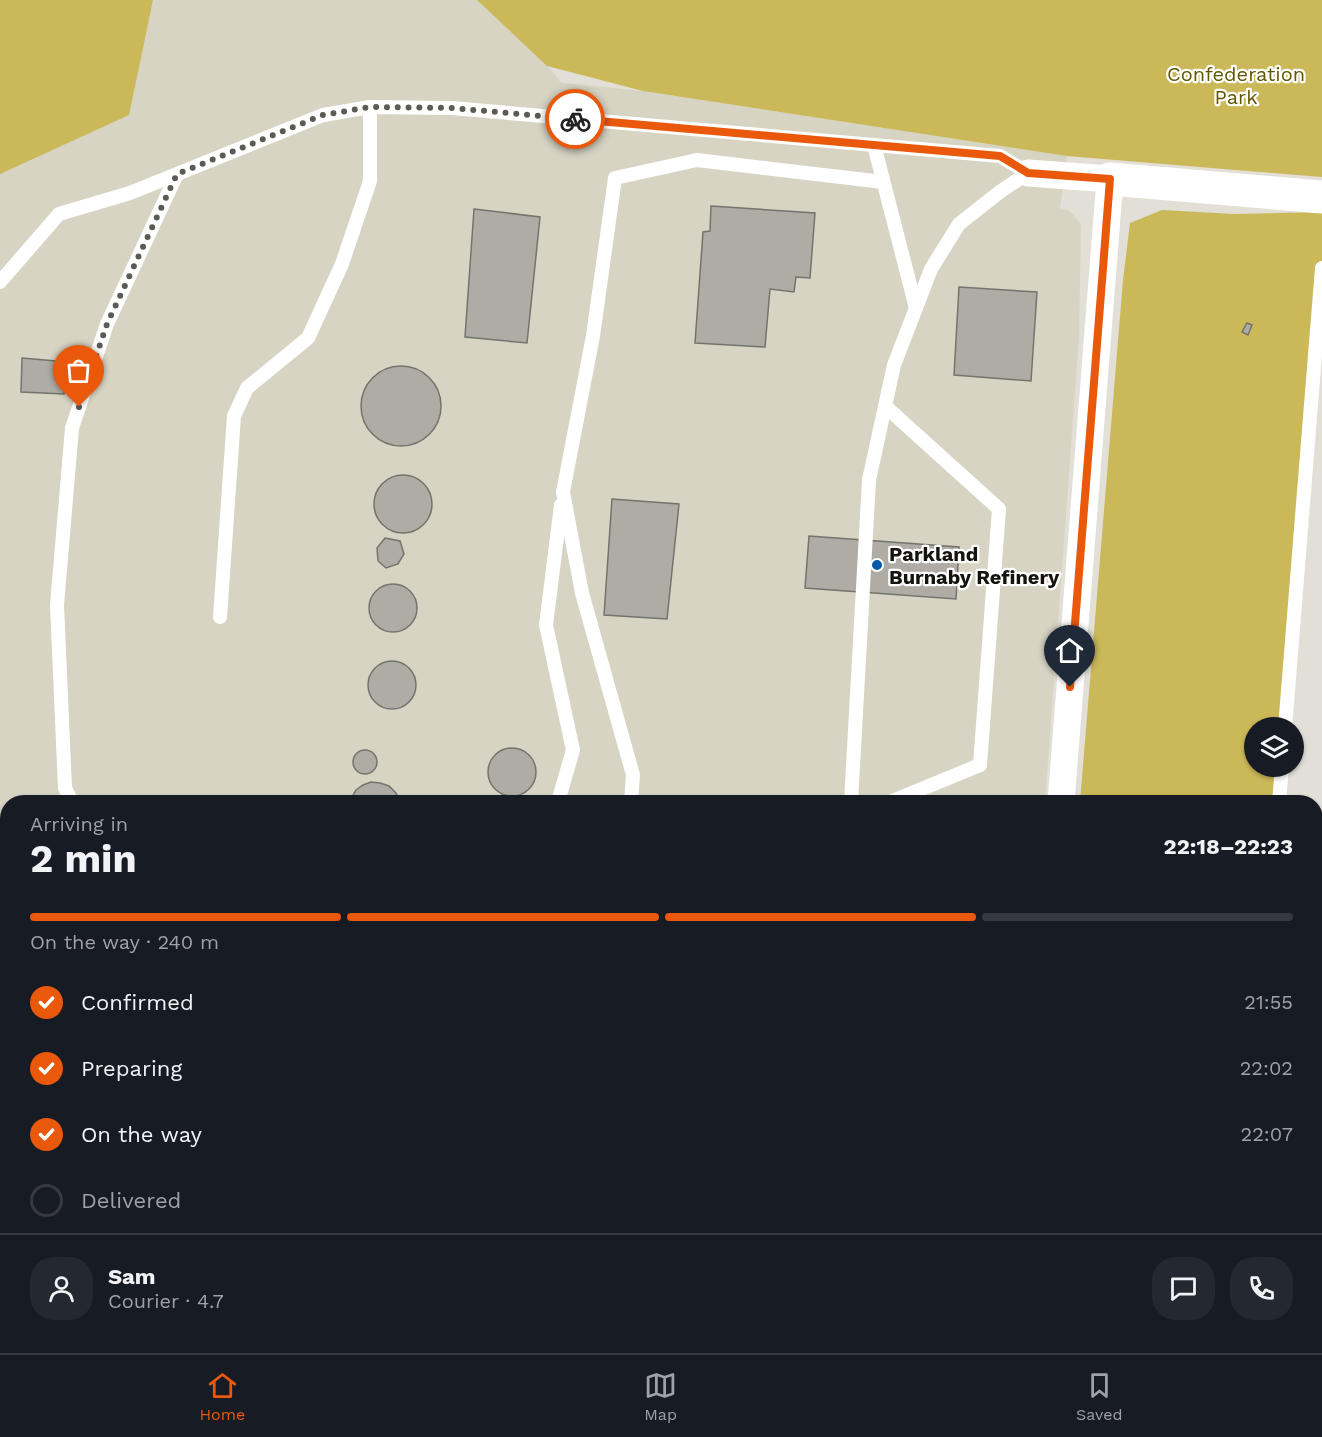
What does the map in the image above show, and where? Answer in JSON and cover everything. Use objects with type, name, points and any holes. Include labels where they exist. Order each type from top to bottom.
[{"type":"street","points":[[1028,173],[1322,197]]},
{"type":"street","points":[[1062,795],[1110,179]]},
{"type":"lane","points":[[220,617],[234,416],[247,388],[308,338],[342,264],[370,181],[370,107]]},
{"type":"lane","points":[[0,282],[59,214],[130,193],[323,115],[370,107],[452,108],[1000,156],[1028,173],[959,224],[931,269],[894,365],[869,480],[851,795]]},
{"type":"lane","points":[[874,146],[916,308]]},
{"type":"lane","points":[[560,795],[573,750],[546,625],[563,492],[593,336],[615,178],[697,160],[883,182]]},
{"type":"lane","points":[[68,795],[65,788],[57,605],[72,428],[107,324],[177,174]]},
{"type":"lane","points":[[1286,717],[1322,268]]},
{"type":"lane","points":[[885,406],[999,510],[980,765],[907,795]]},
{"type":"lane","points":[[563,492],[582,593],[633,775],[632,795]]},
{"type":"lane","points":[[1280,795],[1281,777]]},
{"type":"shaded area","points":[[62,0],[490,0],[562,83],[643,91],[1067,156],[1060,208],[1070,211],[1081,224],[1079,337],[1046,795],[0,795],[0,80]]},
{"type":"green space","points":[[0,0],[153,0],[129,115],[0,174]]},
{"type":"green space","name":"Confederation Park","points":[[477,0],[1322,0],[1322,177],[1067,156],[643,91],[547,66]]},
{"type":"green space","points":[[1162,210],[1234,214],[1322,212],[1322,268],[1286,717],[1244,717],[1244,777],[1281,777],[1280,795],[1081,795],[1123,280],[1130,223]]},
{"type":"building","points":[[711,206],[815,213],[810,278],[796,277],[794,292],[770,289],[765,347],[695,343],[703,232],[710,231]]},
{"type":"building","points":[[474,209],[540,217],[527,343],[465,337]]},
{"type":"building","points":[[959,287],[1037,292],[1031,381],[954,375]]},
{"type":"building","points":[[1247,323],[1252,325],[1248,335],[1242,332]]},
{"type":"building","points":[[22,358],[67,362],[64,394],[21,392]]},
{"type":"building","points":[[401,366],[416,369],[429,378],[438,391],[441,406],[438,421],[429,434],[416,443],[401,446],[386,443],[373,434],[364,421],[361,406],[364,391],[373,378],[386,369]]},
{"type":"building","points":[[403,475],[419,480],[427,488],[432,504],[427,520],[419,528],[403,533],[387,528],[379,520],[374,504],[379,488],[387,480]]},
{"type":"building","points":[[612,499],[679,504],[667,619],[604,615]]},
{"type":"building","points":[[809,536],[959,547],[956,599],[805,588]]},
{"type":"building","points":[[385,538],[400,541],[404,554],[398,564],[386,568],[378,561],[377,548]]},
{"type":"building","points":[[393,584],[410,591],[417,608],[410,625],[393,632],[376,625],[369,608],[376,591]]},
{"type":"building","points":[[387,661],[397,661],[409,668],[416,680],[416,690],[409,702],[397,709],[387,709],[372,698],[368,690],[368,680],[379,665]]},
{"type":"building","points":[[503,749],[521,749],[532,758],[536,767],[535,781],[521,795],[503,795],[489,781],[489,763]]},
{"type":"building","points":[[365,750],[370,751],[376,757],[376,767],[370,773],[365,774],[360,773],[354,767],[353,762],[354,757],[360,751]]},
{"type":"building","points":[[371,782],[380,783],[389,786],[397,795],[353,795],[363,785]]},
{"type":"way so far","points":[[79,407],[107,324],[177,174],[323,115],[370,107],[452,108],[575,119]]},
{"type":"place","name":"Parkland Burnaby Refinery","points":[[877,565]]},
{"type":"route","points":[[575,119],[1000,156],[1028,173],[1110,179],[1070,687]]}]
